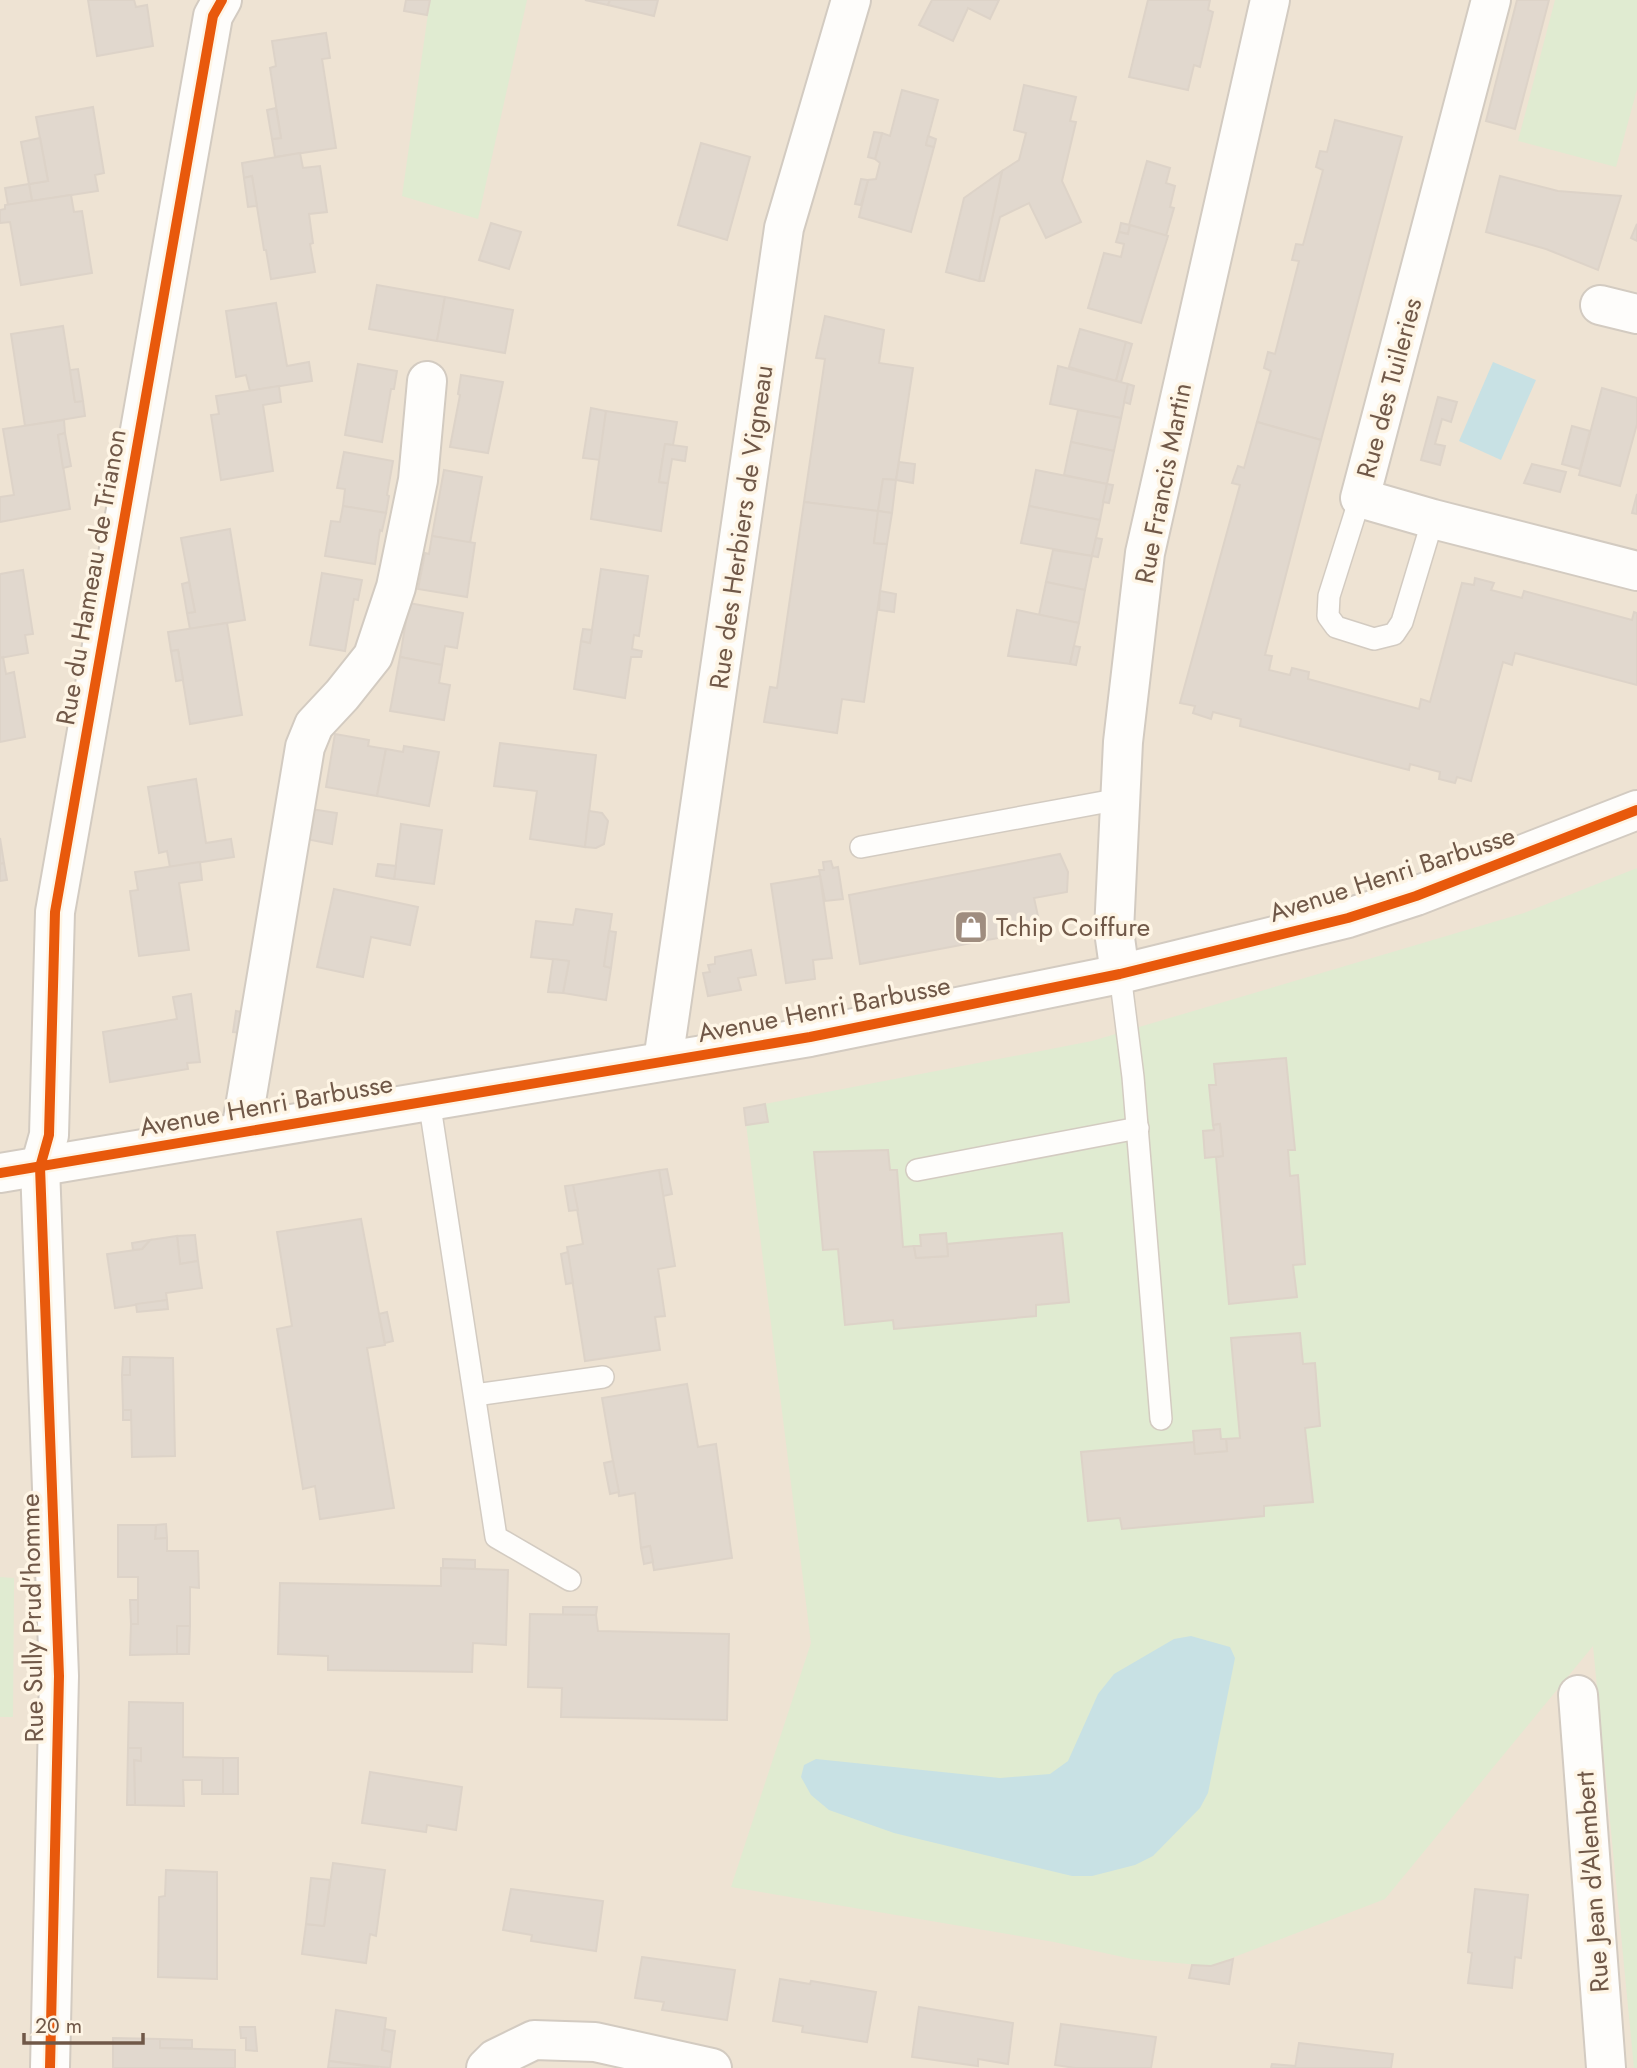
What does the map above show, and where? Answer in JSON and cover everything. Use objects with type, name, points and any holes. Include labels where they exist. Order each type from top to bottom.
[{"type":"street","name":"Rue du Hameau de Trianon","points":[[40,1167],[49,1135],[55,912],[213,16],[222,0]]},
{"type":"street","name":"Rue des Herbiers de Vigneau","points":[[663,1062],[785,228],[850,0]]},
{"type":"street","name":"Rue Francis Martin","points":[[1120,974],[1114,931],[1123,742],[1145,553],[1270,0]]},
{"type":"street","name":"Rue des Tuileries","points":[[1491,0],[1360,498],[1637,571]]},
{"type":"street","points":[[1600,304],[1637,314]]},
{"type":"street","points":[[241,1131],[305,747],[314,725],[373,656],[396,587],[418,480],[427,381]]},
{"type":"street","name":"Avenue Henri Barbusse","points":[[0,1173],[810,1037],[1120,974],[1348,918],[1416,896],[1637,810]]},
{"type":"street","name":"Rue Sully Prud'homme","points":[[40,1167],[59,1676],[50,2068]]},
{"type":"street","name":"Rue Jean d'Alembert","points":[[1578,1695],[1606,2068]]},
{"type":"street","points":[[486,2068],[495,2059],[534,2040],[595,2042],[712,2068]]},
{"type":"lane","points":[[1360,498],[1329,596],[1328,616],[1336,627],[1374,639],[1394,634],[1402,622],[1433,519]]},
{"type":"lane","points":[[861,847],[1120,800]]},
{"type":"lane","points":[[1120,974],[1138,1128],[1161,1419]]},
{"type":"lane","points":[[429,1100],[496,1537],[570,1580]]},
{"type":"lane","points":[[917,1170],[1138,1128]]},
{"type":"lane","points":[[475,1395],[603,1377]]},
{"type":"shaded area","points":[[0,0],[1637,0],[1637,2068],[0,2068]]},
{"type":"green space","points":[[430,0],[527,0],[478,219],[402,196]]},
{"type":"green space","points":[[1555,0],[1637,0],[1637,89],[1616,167],[1518,141]]},
{"type":"green space","points":[[1637,868],[1637,2068],[1634,2068],[1593,1646],[1385,1899],[1211,1966],[1132,1959],[1054,1942],[731,1887],[811,1643],[744,1108],[1092,1041],[1524,913]]},
{"type":"green space","points":[[0,1577],[14,1578],[13,1717],[0,1717]]},
{"type":"water","points":[[1493,362],[1536,380],[1501,460],[1459,441]]},
{"type":"water","points":[[1191,1636],[1230,1647],[1235,1658],[1208,1793],[1200,1808],[1153,1856],[1135,1865],[1092,1876],[1072,1876],[894,1833],[829,1810],[811,1795],[801,1777],[804,1765],[816,1759],[1000,1778],[1050,1774],[1068,1761],[1098,1694],[1114,1674],[1174,1639]]},
{"type":"building","points":[[88,0],[134,0],[136,7],[147,5],[153,46],[97,56]]},
{"type":"building","points":[[406,0],[430,0],[427,15],[404,11]]},
{"type":"building","points":[[585,0],[610,0],[608,5]]},
{"type":"building","points":[[610,0],[658,0],[654,16],[608,5]]},
{"type":"building","points":[[932,0],[999,0],[990,19],[968,8],[953,41],[919,25]]},
{"type":"building","points":[[1148,0],[1210,0],[1208,10],[1213,12],[1200,67],[1194,65],[1188,90],[1129,77]]},
{"type":"building","points":[[1517,0],[1549,0],[1515,129],[1486,121]]},
{"type":"building","points":[[326,33],[330,58],[322,59],[336,148],[275,157],[272,139],[281,138],[270,68],[276,66],[272,41]]},
{"type":"building","points":[[1024,85],[1076,97],[1070,121],[1076,122],[1062,181],[1081,222],[1046,238],[1029,203],[1000,217],[984,281],[979,281],[1002,171],[1019,160],[1026,133],[1014,130]]},
{"type":"building","points":[[902,90],[938,100],[926,145],[934,147],[911,232],[859,217],[868,180],[876,179],[880,163],[875,159],[882,133],[890,136]]},
{"type":"building","points":[[93,107],[104,173],[95,175],[98,191],[32,201],[29,184],[48,181],[36,117]]},
{"type":"building","points":[[276,108],[281,138],[272,139],[267,110]]},
{"type":"building","points":[[1335,120],[1402,137],[1321,440],[1257,422],[1271,371],[1264,368],[1268,352],[1275,354],[1299,261],[1292,260],[1296,244],[1303,245],[1323,170],[1316,167],[1320,151],[1327,152]]},
{"type":"building","points":[[874,132],[882,133],[875,159],[868,157]]},
{"type":"building","points":[[928,136],[936,139],[934,147],[926,145]]},
{"type":"building","points":[[40,138],[48,181],[29,184],[21,142]]},
{"type":"building","points":[[701,143],[750,157],[727,240],[678,225]]},
{"type":"building","points":[[300,153],[303,168],[320,166],[327,212],[309,214],[315,272],[271,279],[252,176],[244,178],[242,163]]},
{"type":"building","points":[[1147,161],[1170,168],[1166,183],[1175,186],[1170,207],[1174,208],[1166,236],[1129,225]]},
{"type":"building","points":[[1002,171],[979,281],[946,272],[964,198]]},
{"type":"building","points":[[252,176],[257,206],[248,207],[244,178]]},
{"type":"building","points":[[1500,176],[1558,191],[1621,196],[1598,270],[1546,249],[1486,232]]},
{"type":"building","points":[[861,179],[868,180],[861,205],[855,204]]},
{"type":"building","points":[[29,184],[32,201],[8,205],[5,188]]},
{"type":"building","points":[[71,195],[74,212],[82,211],[92,273],[21,285],[10,222],[0,223],[0,210],[5,209],[5,205]]},
{"type":"building","points":[[491,223],[521,232],[509,269],[479,260]]},
{"type":"building","points":[[1121,223],[1130,225],[1128,234],[1119,232]]},
{"type":"building","points":[[1637,224],[1637,241],[1631,238]]},
{"type":"building","points":[[1130,225],[1168,236],[1141,323],[1088,308],[1104,253],[1121,257],[1124,244],[1116,242],[1119,232],[1128,234]]},
{"type":"building","points":[[377,285],[445,297],[437,341],[369,329]]},
{"type":"building","points":[[445,297],[513,310],[505,353],[437,341]]},
{"type":"building","points":[[276,303],[287,366],[309,362],[312,381],[250,391],[246,375],[236,377],[226,311]]},
{"type":"building","points":[[825,316],[884,330],[879,363],[913,368],[896,480],[883,479],[878,511],[804,502],[825,359],[816,358]]},
{"type":"building","points":[[63,326],[75,402],[83,401],[85,416],[25,426],[11,334]]},
{"type":"building","points":[[1080,329],[1126,342],[1116,381],[1069,367]]},
{"type":"building","points":[[1126,342],[1132,344],[1121,382],[1116,381]]},
{"type":"building","points":[[358,364],[397,371],[394,389],[391,389],[382,442],[345,435]]},
{"type":"building","points":[[1058,366],[1128,384],[1121,418],[1050,404]]},
{"type":"building","points":[[78,369],[83,401],[75,402],[70,370]]},
{"type":"building","points":[[461,375],[503,382],[488,453],[450,447]]},
{"type":"building","points":[[1128,384],[1134,386],[1130,404],[1124,402]]},
{"type":"building","points":[[279,386],[281,402],[263,405],[273,471],[221,480],[211,415],[219,414],[216,396]]},
{"type":"building","points":[[1602,388],[1637,398],[1637,424],[1620,486],[1579,475]]},
{"type":"building","points":[[1438,397],[1457,402],[1451,422],[1442,419],[1435,444],[1445,446],[1440,465],[1421,460]]},
{"type":"building","points":[[591,408],[606,411],[600,460],[583,458]]},
{"type":"building","points":[[1078,410],[1121,418],[1114,451],[1071,442]]},
{"type":"building","points":[[606,411],[677,422],[673,445],[665,444],[659,482],[668,483],[661,531],[591,519]]},
{"type":"building","points":[[64,420],[65,433],[58,435],[70,509],[0,522],[0,497],[14,495],[3,429]]},
{"type":"building","points":[[1257,422],[1321,440],[1265,655],[1272,656],[1269,670],[1290,675],[1292,668],[1309,672],[1308,679],[1419,709],[1421,699],[1430,702],[1462,583],[1474,585],[1475,578],[1494,583],[1491,590],[1522,598],[1524,591],[1632,620],[1634,612],[1637,613],[1637,685],[1515,653],[1512,665],[1503,662],[1471,781],[1457,777],[1455,783],[1439,779],[1440,772],[1410,764],[1409,770],[1240,726],[1241,719],[1213,712],[1211,719],[1193,713],[1195,706],[1180,703],[1240,485],[1232,483],[1238,466],[1244,468]]},
{"type":"building","points":[[1572,426],[1590,431],[1580,469],[1562,464]]},
{"type":"building","points":[[65,433],[71,466],[63,468],[58,435]]},
{"type":"building","points":[[1071,442],[1114,451],[1107,484],[1064,475]]},
{"type":"building","points":[[665,444],[687,447],[685,461],[672,459],[668,483],[659,482]]},
{"type":"building","points":[[344,452],[393,461],[386,513],[343,506],[345,489],[337,488]]},
{"type":"building","points":[[899,462],[915,464],[913,483],[896,480]]},
{"type":"building","points":[[1532,464],[1566,472],[1560,492],[1524,483]]},
{"type":"building","points":[[444,470],[482,477],[470,543],[432,536]]},
{"type":"building","points":[[1036,470],[1107,484],[1100,520],[1029,506]]},
{"type":"building","points":[[883,479],[896,480],[892,513],[878,511]]},
{"type":"building","points":[[1107,484],[1113,485],[1109,503],[1103,502]]},
{"type":"building","points":[[1637,494],[1637,514],[1632,513]]},
{"type":"building","points":[[804,502],[878,511],[874,543],[887,544],[864,702],[842,699],[837,733],[764,722],[770,687],[777,688]]},
{"type":"building","points":[[343,506],[386,513],[382,531],[380,530],[375,564],[325,556],[331,521],[340,522]]},
{"type":"building","points":[[1029,506],[1100,520],[1092,556],[1021,543]]},
{"type":"building","points":[[878,511],[892,513],[887,544],[874,543]]},
{"type":"building","points":[[230,529],[245,620],[190,629],[187,613],[195,612],[181,538]]},
{"type":"building","points":[[432,536],[475,543],[467,597],[418,589],[425,553],[429,554]]},
{"type":"building","points":[[1096,538],[1102,539],[1098,557],[1092,556]]},
{"type":"building","points":[[1053,550],[1092,556],[1085,590],[1046,582]]},
{"type":"building","points":[[601,569],[648,576],[639,636],[634,635],[632,649],[642,651],[641,657],[631,657],[625,698],[574,689],[581,641],[590,643]]},
{"type":"building","points":[[23,570],[33,634],[25,635],[28,653],[0,658],[0,574]]},
{"type":"building","points":[[322,573],[362,580],[358,600],[354,599],[345,651],[310,645]]},
{"type":"building","points":[[189,582],[195,612],[187,613],[182,584]]},
{"type":"building","points":[[1046,582],[1085,590],[1079,623],[1039,615]]},
{"type":"building","points":[[880,591],[896,594],[894,612],[879,610]]},
{"type":"building","points":[[409,603],[463,613],[457,648],[445,646],[442,665],[400,657]]},
{"type":"building","points":[[1017,610],[1079,623],[1070,664],[1008,656]]},
{"type":"building","points":[[227,623],[242,715],[190,724],[178,650],[171,651],[168,632]]},
{"type":"building","points":[[583,629],[592,630],[590,643],[581,641]]},
{"type":"building","points":[[1074,646],[1080,647],[1076,665],[1070,664]]},
{"type":"building","points":[[178,650],[183,680],[176,681],[171,651]]},
{"type":"building","points":[[3,657],[6,674],[14,672],[25,737],[0,742],[0,658]]},
{"type":"building","points":[[400,657],[442,665],[439,683],[450,685],[444,720],[390,711]]},
{"type":"building","points":[[335,734],[369,740],[368,746],[386,749],[377,796],[326,787]]},
{"type":"building","points":[[500,743],[596,755],[585,847],[530,839],[537,791],[494,786]]},
{"type":"building","points":[[404,746],[439,752],[429,806],[377,796],[386,749],[403,752]]},
{"type":"building","points":[[196,779],[206,843],[231,839],[234,857],[170,867],[167,851],[159,853],[148,787]]},
{"type":"building","points":[[311,809],[337,813],[332,844],[306,839]]},
{"type":"building","points":[[589,811],[602,813],[608,821],[604,844],[596,848],[585,847]]},
{"type":"building","points":[[401,824],[442,830],[434,884],[394,879]]},
{"type":"building","points":[[0,838],[4,863],[0,864]]},
{"type":"building","points":[[1060,854],[1068,872],[1067,892],[1034,898],[1041,930],[860,964],[849,895]]},
{"type":"building","points":[[831,861],[833,868],[838,867],[843,899],[825,901],[819,870],[824,870],[823,862]]},
{"type":"building","points":[[200,862],[202,880],[179,883],[189,950],[139,956],[130,891],[138,890],[135,872]]},
{"type":"building","points":[[4,863],[7,880],[0,881],[0,864]]},
{"type":"building","points":[[378,864],[396,866],[394,879],[376,876]]},
{"type":"building","points":[[820,876],[832,958],[813,960],[815,979],[786,983],[771,884]]},
{"type":"building","points":[[334,889],[418,907],[410,945],[371,937],[363,977],[317,967]]},
{"type":"building","points":[[576,909],[612,914],[604,966],[611,968],[606,1000],[563,993],[569,961],[531,957],[536,921],[573,925]]},
{"type":"building","points":[[609,931],[616,932],[611,968],[604,966]]},
{"type":"building","points":[[751,950],[756,975],[738,978],[741,990],[708,996],[703,973],[710,972],[708,965],[715,964],[715,957]]},
{"type":"building","points":[[553,959],[569,961],[563,993],[548,992]]},
{"type":"building","points":[[191,994],[200,1062],[187,1063],[188,1069],[110,1082],[103,1032],[177,1019],[173,997]]},
{"type":"building","points":[[236,1011],[248,1013],[244,1033],[233,1032]]},
{"type":"building","points":[[1286,1058],[1295,1150],[1288,1150],[1290,1176],[1298,1175],[1305,1264],[1293,1265],[1297,1297],[1229,1304],[1216,1157],[1223,1156],[1220,1124],[1213,1125],[1209,1085],[1216,1085],[1214,1064]]},
{"type":"building","points":[[765,1104],[768,1122],[746,1125],[744,1108]]},
{"type":"building","points":[[1220,1124],[1223,1156],[1205,1158],[1203,1131],[1214,1130],[1213,1125]]},
{"type":"building","points":[[888,1150],[890,1170],[897,1170],[903,1247],[914,1246],[916,1258],[948,1256],[947,1244],[1062,1233],[1069,1302],[1036,1305],[1036,1316],[894,1329],[893,1320],[845,1325],[838,1249],[823,1250],[814,1152]]},
{"type":"building","points":[[667,1169],[672,1194],[663,1196],[659,1170]]},
{"type":"building","points":[[659,1170],[675,1266],[658,1269],[665,1316],[655,1317],[660,1350],[585,1361],[567,1247],[583,1244],[573,1185]]},
{"type":"building","points":[[573,1185],[578,1210],[569,1211],[565,1186]]},
{"type":"building","points":[[361,1219],[385,1345],[367,1348],[394,1508],[320,1519],[315,1486],[303,1489],[277,1329],[292,1326],[277,1232]]},
{"type":"building","points":[[946,1233],[948,1256],[916,1258],[914,1246],[921,1246],[920,1235]]},
{"type":"building","points":[[195,1235],[198,1261],[180,1264],[177,1236]]},
{"type":"building","points":[[177,1236],[180,1264],[198,1261],[202,1288],[166,1293],[167,1300],[115,1308],[107,1254],[142,1249],[150,1240]]},
{"type":"building","points":[[150,1240],[142,1249],[133,1250],[132,1243]]},
{"type":"building","points":[[568,1252],[573,1283],[566,1284],[561,1254]]},
{"type":"building","points":[[167,1300],[168,1309],[137,1312],[136,1304]]},
{"type":"building","points":[[387,1312],[393,1341],[385,1343],[379,1314]]},
{"type":"building","points":[[1300,1333],[1303,1364],[1315,1363],[1320,1426],[1305,1428],[1313,1502],[1264,1506],[1264,1516],[1122,1529],[1120,1518],[1088,1521],[1081,1452],[1194,1442],[1195,1454],[1227,1451],[1226,1439],[1240,1438],[1231,1338]]},
{"type":"building","points":[[123,1357],[130,1357],[130,1375],[122,1375]]},
{"type":"building","points":[[130,1357],[173,1358],[175,1456],[132,1457],[131,1410],[123,1410],[122,1375],[130,1375]]},
{"type":"building","points":[[687,1384],[698,1447],[716,1444],[732,1558],[654,1570],[650,1546],[641,1548],[635,1493],[619,1496],[602,1398]]},
{"type":"building","points":[[123,1410],[131,1410],[131,1420],[123,1420]]},
{"type":"building","points":[[1220,1429],[1221,1439],[1226,1439],[1227,1451],[1195,1454],[1193,1431]]},
{"type":"building","points":[[613,1461],[619,1492],[610,1494],[604,1463]]},
{"type":"building","points":[[166,1524],[167,1538],[155,1539],[156,1525]]},
{"type":"building","points":[[118,1525],[156,1525],[155,1539],[167,1538],[167,1551],[198,1551],[199,1588],[190,1587],[190,1626],[177,1626],[177,1654],[130,1655],[131,1624],[138,1624],[138,1577],[118,1577]]},
{"type":"building","points":[[650,1546],[653,1562],[644,1564],[641,1548]]},
{"type":"building","points":[[443,1559],[475,1560],[475,1569],[443,1568]]},
{"type":"building","points":[[441,1568],[508,1570],[506,1645],[473,1643],[472,1672],[328,1670],[328,1656],[278,1654],[280,1583],[441,1586]]},
{"type":"building","points":[[130,1600],[138,1600],[138,1624],[131,1624]]},
{"type":"building","points":[[563,1607],[597,1607],[596,1615],[563,1615]]},
{"type":"building","points":[[530,1614],[596,1615],[598,1631],[729,1634],[727,1720],[561,1717],[562,1688],[528,1687]]},
{"type":"building","points":[[177,1626],[190,1626],[189,1654],[177,1654]]},
{"type":"building","points":[[129,1702],[183,1703],[183,1757],[223,1758],[223,1794],[202,1794],[202,1780],[183,1780],[184,1806],[135,1805],[134,1760],[141,1761],[141,1748],[128,1748]]},
{"type":"building","points":[[128,1748],[141,1748],[141,1761],[134,1760],[135,1805],[127,1805]]},
{"type":"building","points":[[223,1758],[238,1758],[238,1794],[223,1794]]},
{"type":"building","points":[[370,1772],[462,1787],[456,1830],[427,1825],[426,1832],[362,1823]]},
{"type":"building","points":[[333,1863],[385,1870],[376,1936],[370,1934],[366,1963],[302,1954],[306,1924],[324,1926]]},
{"type":"building","points":[[166,1870],[217,1872],[217,1979],[158,1977],[159,1897],[165,1896]]},
{"type":"building","points":[[311,1878],[330,1880],[324,1926],[306,1924]]},
{"type":"building","points":[[511,1889],[603,1901],[596,1951],[531,1941],[532,1935],[503,1930]]},
{"type":"building","points":[[1475,1889],[1528,1895],[1521,1958],[1515,1957],[1512,1988],[1468,1983],[1472,1953],[1468,1952]]},
{"type":"building","points":[[642,1957],[735,1970],[727,2020],[662,2010],[664,2002],[635,1998]]},
{"type":"building","points":[[1233,1959],[1229,1984],[1189,1978],[1192,1965],[1211,1966]]},
{"type":"building","points":[[780,1979],[810,1984],[811,1981],[876,1992],[867,2042],[802,2032],[803,2026],[773,2021]]},
{"type":"building","points":[[919,2007],[1013,2023],[1008,2064],[978,2059],[978,2066],[912,2057]]},
{"type":"building","points":[[336,2010],[386,2018],[382,2050],[392,2052],[390,2068],[329,2061]]},
{"type":"building","points":[[1061,2024],[1156,2037],[1151,2068],[1075,2068],[1055,2065]]},
{"type":"building","points":[[240,2027],[255,2027],[257,2051],[246,2050],[246,2038],[241,2038]]},
{"type":"building","points":[[385,2029],[395,2031],[392,2052],[382,2050]]},
{"type":"building","points":[[113,2038],[160,2039],[160,2048],[235,2050],[235,2068],[113,2068]]},
{"type":"building","points":[[160,2039],[192,2040],[192,2048],[160,2048]]},
{"type":"building","points":[[1299,2043],[1393,2054],[1391,2068],[1295,2068]]},
{"type":"building","points":[[329,2061],[379,2068],[328,2068]]},
{"type":"building","points":[[1272,2064],[1295,2066],[1295,2068],[1271,2068]]},
{"type":"cycle path","points":[[50,2068],[59,1676],[40,1167],[49,1135],[55,912],[213,16],[222,0]]},
{"type":"cycle path","points":[[0,1173],[810,1037],[1120,974],[1348,918],[1416,896],[1637,810]]},
{"type":"place","name":"Tchip Coiffure","points":[[971,927]]}]
